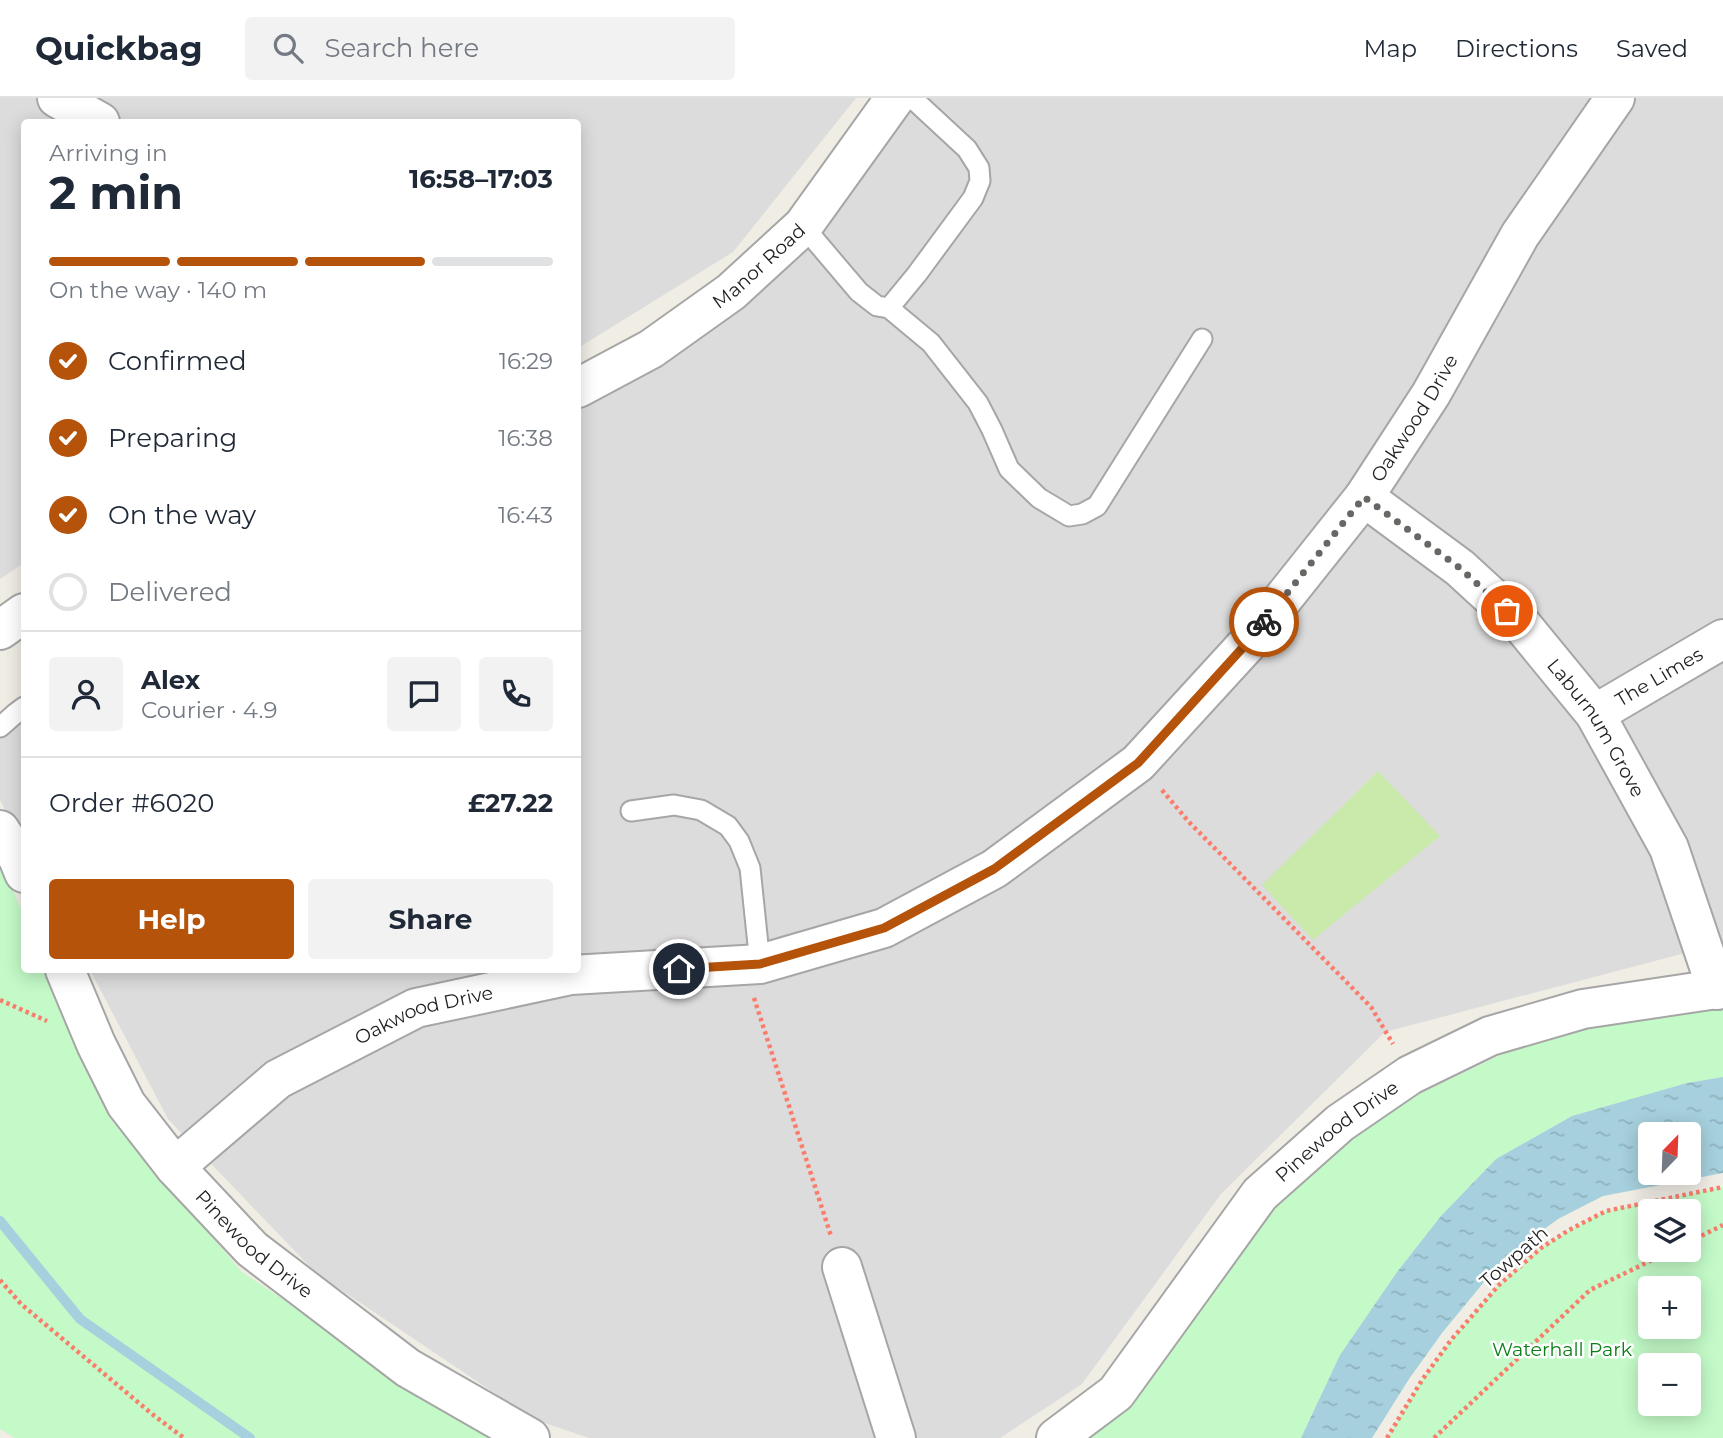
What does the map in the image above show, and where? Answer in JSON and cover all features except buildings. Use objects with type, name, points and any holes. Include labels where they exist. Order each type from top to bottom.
[{"type":"street","points":[[57,98],[95,119]]},
{"type":"street","name":"Manor Road","points":[[581,386],[651,349],[711,307],[803,226],[895,98]]},
{"type":"street","name":"Oakwood Drive","points":[[175,1167],[278,1079],[416,1008],[571,975],[760,964],[884,928],[994,869],[1138,763],[1247,643],[1364,497],[1431,394],[1520,235],[1615,98]]},
{"type":"street","name":"Laburnum Grove","points":[[1364,497],[1460,568],[1522,625],[1595,714],[1669,848],[1720,989]]},
{"type":"street","points":[[0,630],[21,615]]},
{"type":"street","name":"The Limes","points":[[1595,714],[1723,639]]},
{"type":"street","points":[[0,830],[21,866]]},
{"type":"street","name":"Pinewood Drive","points":[[66,973],[96,1044],[126,1104],[175,1167],[252,1249],[408,1368],[530,1438]]},
{"type":"street","name":"Pinewood Drive","points":[[1056,1438],[1116,1392],[1260,1195],[1340,1123],[1410,1075],[1490,1036],[1583,1009],[1720,989]]},
{"type":"street","points":[[842,1267],[896,1438]]},
{"type":"lane","points":[[889,307],[973,198],[980,181],[979,168],[967,149],[912,98]]},
{"type":"lane","points":[[803,226],[859,292],[877,306],[889,307],[930,343],[978,403],[1009,469],[1039,498],[1069,516],[1082,514],[1097,506],[1202,339]]},
{"type":"lane","points":[[0,727],[21,709]]},
{"type":"lane","points":[[631,811],[674,805],[701,810],[728,826],[739,841],[750,868],[760,964]]},
{"type":"path","points":[[1138,763],[1188,821],[1371,1007],[1410,1075]]},
{"type":"path","points":[[760,964],[752,991],[842,1267]]},
{"type":"path","name":"Towpath","points":[[1387,1438],[1422,1380],[1451,1340],[1499,1285],[1541,1248],[1606,1211],[1723,1187]]},
{"type":"path","points":[[1701,1236],[1723,1225]]},
{"type":"path","points":[[1434,1438],[1590,1290],[1648,1262]]},
{"type":"path","points":[[0,1280],[31,1312],[152,1415],[184,1438]]},
{"type":"shaded area","points":[[0,98],[856,98],[733,252],[581,346],[581,119],[21,119],[21,565],[0,579]]},
{"type":"shaded area","points":[[895,98],[1723,98],[1723,943],[1385,1032],[1221,1194],[1082,1384],[1000,1438],[589,1438],[533,1419],[316,1273],[168,1119],[92,973],[581,973],[581,386],[731,292]]},
{"type":"shaded area","points":[[21,720],[21,840],[0,800],[0,733]]},
{"type":"green space","points":[[1378,771],[1440,836],[1313,940],[1262,885]]},
{"type":"green space","points":[[0,860],[21,910],[21,973],[48,973],[111,1120],[242,1272],[382,1366],[503,1438],[15,1438],[0,1429]]},
{"type":"green space","points":[[1723,1006],[1723,1077],[1687,1083],[1572,1116],[1496,1159],[1441,1216],[1397,1272],[1340,1355],[1301,1438],[1080,1438],[1281,1197],[1388,1109],[1536,1038]]},
{"type":"green space","name":"Waterhall Park","points":[[1723,1187],[1723,1438],[1387,1438],[1422,1380],[1451,1340],[1499,1285],[1541,1248],[1606,1211],[1638,1204],[1638,1262],[1701,1262],[1701,1199],[1664,1199]]},
{"type":"water","points":[[1723,1077],[1723,1173],[1701,1177],[1701,1122],[1638,1122],[1638,1185],[1660,1185],[1603,1196],[1558,1219],[1503,1259],[1442,1333],[1372,1438],[1301,1438],[1340,1355],[1397,1272],[1441,1216],[1496,1159],[1572,1116],[1687,1083]]},
{"type":"waterway","points":[[0,1221],[80,1319],[250,1438]]},
{"type":"way so far","points":[[1264,622],[1364,497],[1460,568],[1507,611]]},
{"type":"route","points":[[679,969],[760,964],[884,928],[994,869],[1138,763],[1264,622]]}]
